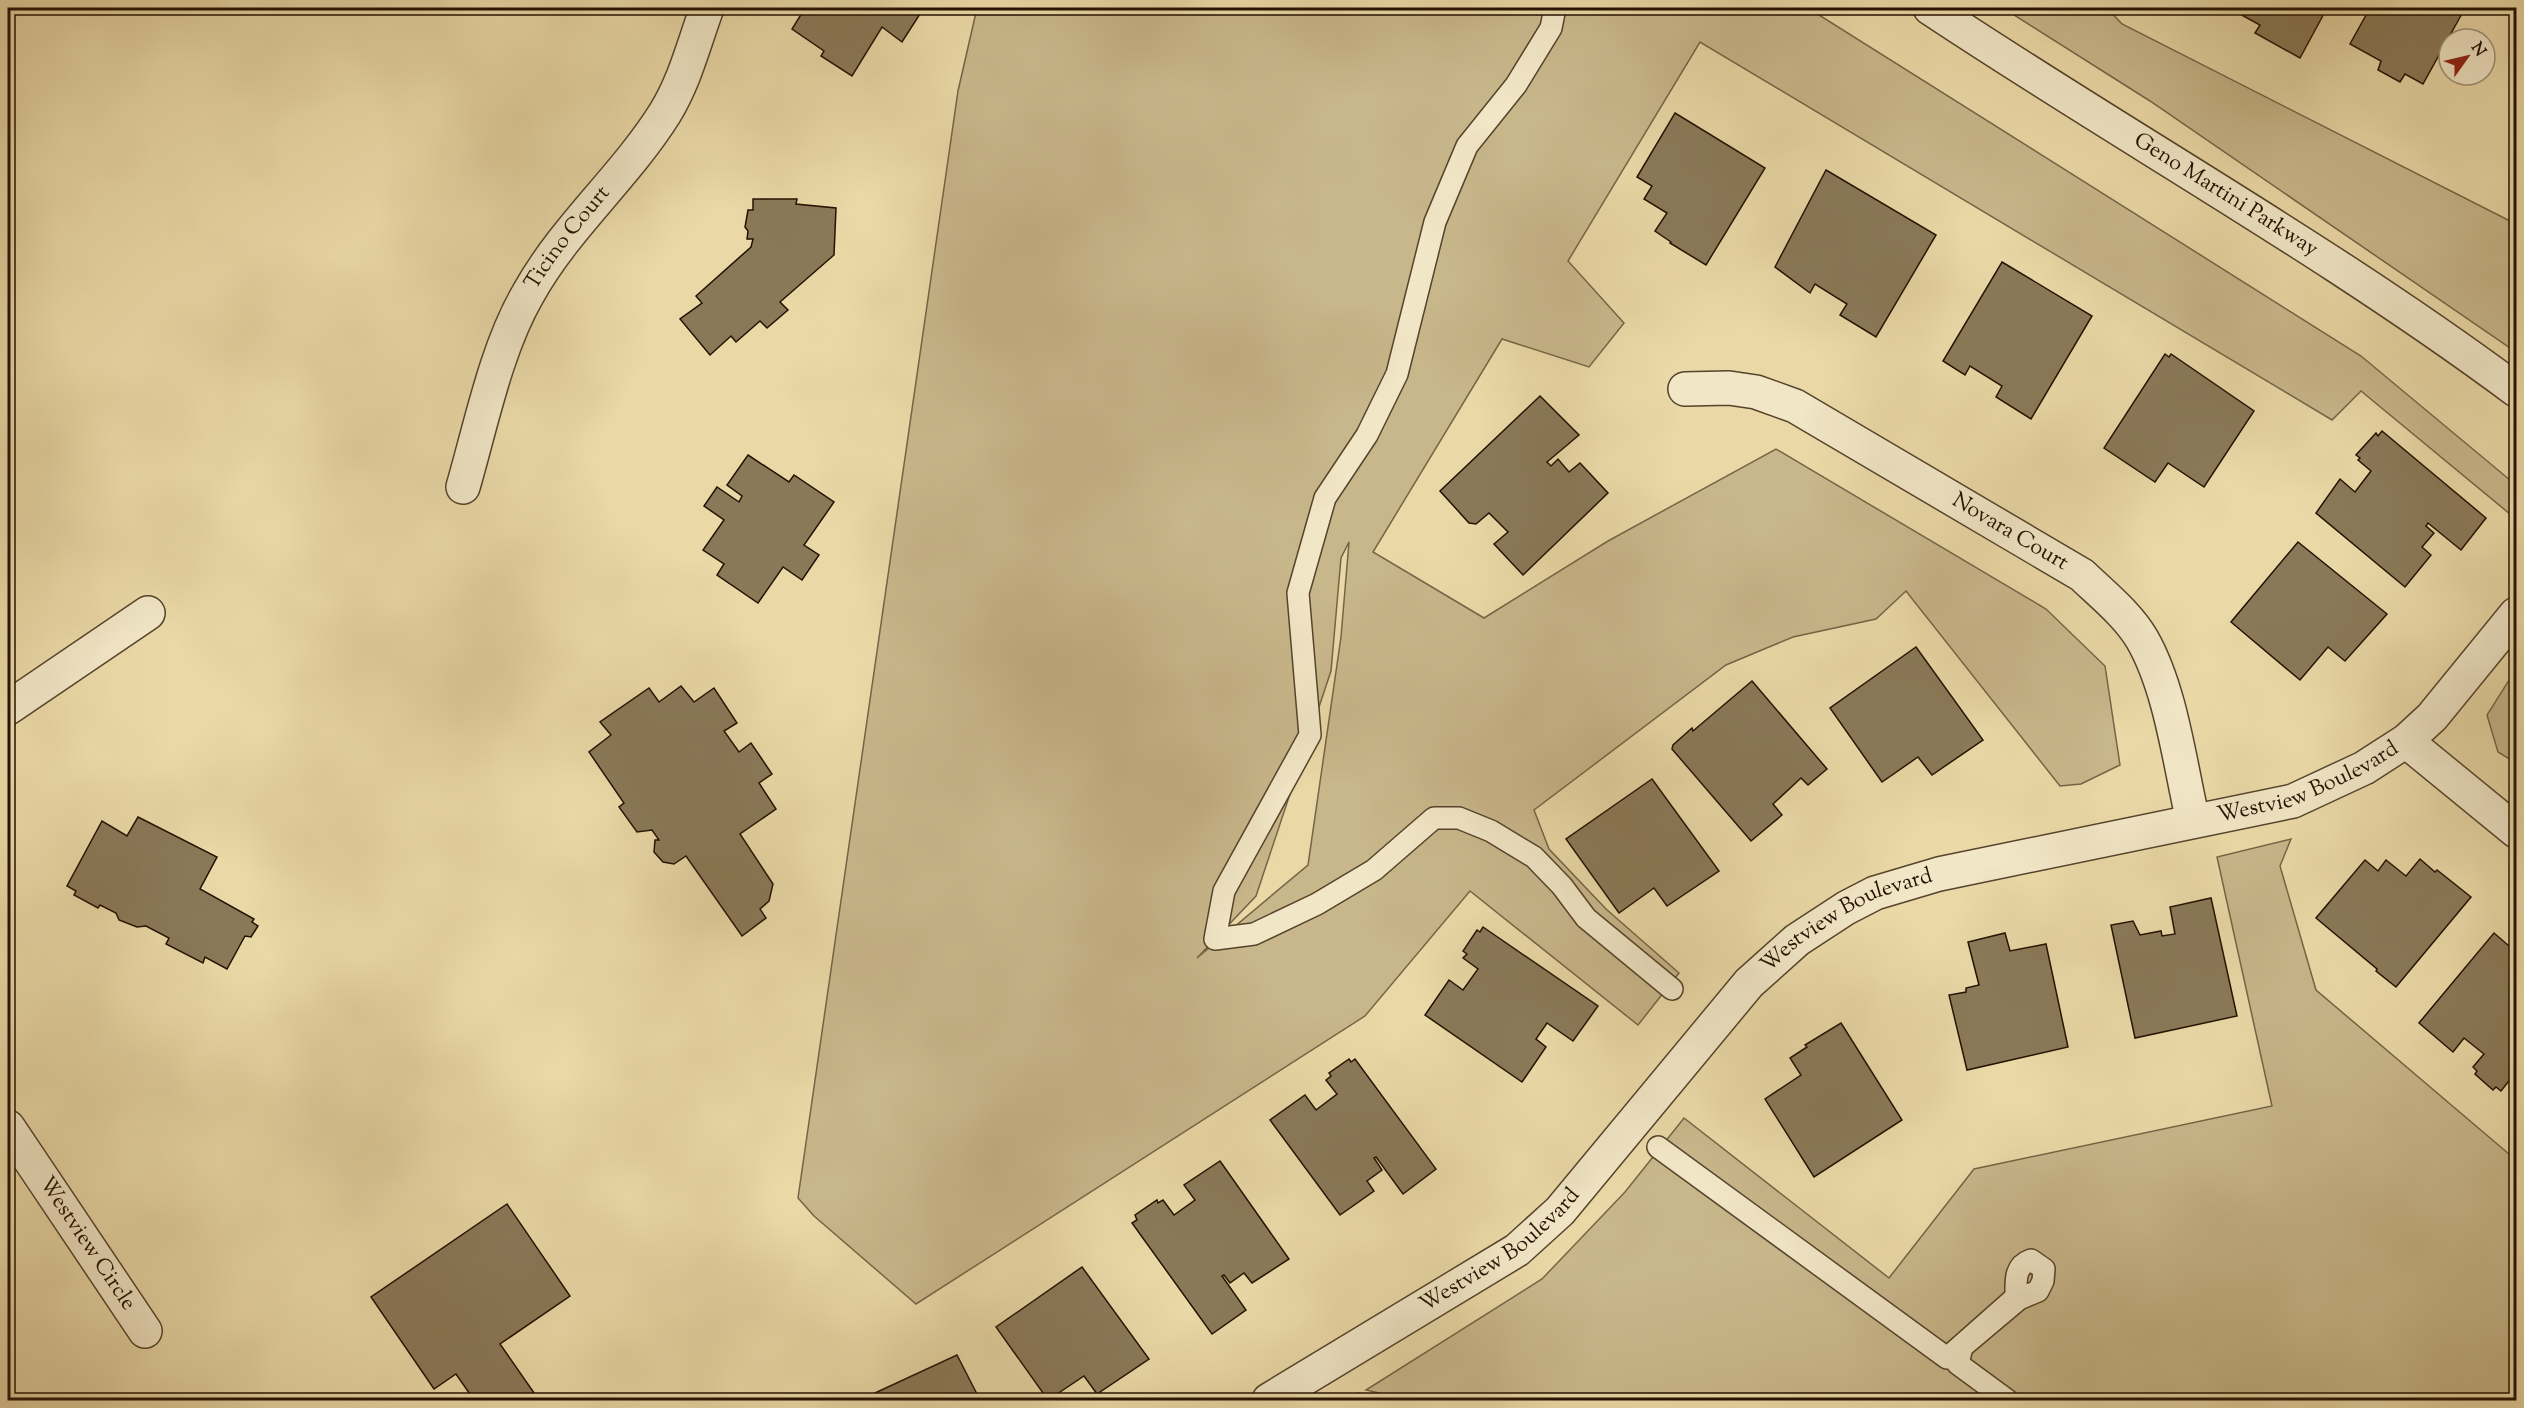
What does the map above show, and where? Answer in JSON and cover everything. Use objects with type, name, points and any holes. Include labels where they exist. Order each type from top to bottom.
[{"type":"street","name":"Ticino Court","points":[[463,487],[506,342],[528,293],[567,237],[639,150],[666,111],[681,81],[706,8]]},
{"type":"street","name":"Geno Martini Parkway","points":[[1930,8],[2324,257],[2450,341],[2517,390]]},
{"type":"street","name":"Novara Court","points":[[1685,389],[1729,388],[1756,392],[1795,406],[2082,575],[2116,608],[2141,638],[2161,677],[2193,821]]},
{"type":"street","points":[[8,708],[148,613]]},
{"type":"street","name":"Westview Boulevard","points":[[1269,1401],[1517,1250],[1560,1211],[1749,983],[1797,940],[1846,908],[1875,893],[1940,873],[2293,801],[2364,768],[2406,741],[2432,717],[2517,614]]},
{"type":"street","points":[[2406,741],[2517,831]]},
{"type":"street","name":"Westview Circle","points":[[8,1127],[145,1331]]},
{"type":"lane","points":[[1555,8],[1551,28],[1516,84],[1467,146],[1435,222],[1397,374],[1367,435],[1325,498],[1298,593],[1310,735],[1224,891],[1215,939],[1254,934],[1317,904],[1374,870],[1434,818],[1459,818],[1491,831],[1534,857],[1562,886],[1586,918],[1672,989]]},
{"type":"lane","points":[[1658,1147],[1947,1358],[2016,1297],[2016,1274],[2023,1263],[2031,1260],[2044,1269],[2043,1281],[2038,1290],[2019,1299],[1962,1347],[1959,1364],[2007,1401]]},
{"type":"shaded area","points":[[977,8],[1808,8],[2361,356],[2516,485],[2516,519],[2361,391],[2332,420],[1700,42],[1568,261],[1624,323],[1589,367],[1502,339],[1373,552],[1484,618],[1608,541],[1776,449],[2046,609],[2105,666],[2120,765],[2081,784],[2060,786],[1906,591],[1876,619],[1793,637],[1726,665],[1534,810],[1549,849],[1606,909],[1679,973],[1638,1025],[1470,891],[1365,1016],[916,1304],[814,1216],[798,1198],[958,91]],"holes":[[[1349,542],[1341,637],[1308,865],[1197,958],[1256,896],[1331,671],[1341,558]]]},
{"type":"shaded area","points":[[2003,8],[2107,8],[2122,24],[2516,224],[2516,352],[2150,101]]},
{"type":"shaded area","points":[[2516,669],[2516,763],[2498,752],[2487,715]]},
{"type":"shaded area","points":[[2291,839],[2280,866],[2316,990],[2516,1160],[2516,1400],[1409,1400],[1366,1390],[1542,1279],[1625,1192],[1684,1118],[1889,1278],[1974,1169],[2272,1106],[2217,857]]},
{"type":"shaded area","points":[[1358,1393],[1391,1400],[1348,1400]]},
{"type":"building","points":[[805,8],[927,8],[917,12],[920,14],[902,42],[882,27],[852,76],[821,56],[824,51],[792,29]]},
{"type":"building","points":[[2229,8],[2327,8],[2300,58],[2255,33],[2260,25]]},
{"type":"building","points":[[2370,8],[2459,8],[2464,10],[2455,27],[2437,27],[2437,59],[2423,84],[2405,74],[2400,82],[2378,70],[2381,61],[2350,44]]},
{"type":"building","points":[[1675,113],[1765,168],[1706,265],[1655,231],[1667,213],[1644,199],[1652,186],[1637,177]]},
{"type":"building","points":[[1826,170],[1936,235],[1876,337],[1840,315],[1847,304],[1815,284],[1810,293],[1775,267]]},
{"type":"building","points":[[753,199],[797,199],[796,204],[836,208],[834,255],[780,302],[788,310],[767,328],[760,321],[736,342],[731,336],[710,355],[680,319],[702,303],[696,296],[751,247],[753,239],[747,239],[748,231],[745,227],[748,210],[753,210]]},
{"type":"building","points":[[2002,262],[2092,316],[2031,419],[1996,397],[2002,386],[1970,366],[1965,375],[1943,361]]},
{"type":"building","points":[[2165,354],[2169,357],[2171,354],[2254,411],[2204,487],[2168,463],[2155,482],[2104,448]]},
{"type":"building","points":[[1540,396],[1579,435],[1547,462],[1551,466],[1558,459],[1569,472],[1580,463],[1608,493],[1523,575],[1494,544],[1508,532],[1489,513],[1476,524],[1469,523],[1440,491]]},
{"type":"building","points":[[2382,431],[2486,518],[2461,550],[2428,523],[2426,526],[2434,533],[2422,547],[2431,555],[2405,587],[2316,513],[2340,479],[2355,492],[2371,471],[2358,460],[2360,458],[2356,455],[2376,433],[2378,436]]},
{"type":"building","points":[[748,455],[789,482],[794,475],[834,502],[804,545],[819,555],[802,580],[783,567],[758,603],[717,575],[724,564],[703,550],[724,520],[704,506],[717,487],[739,502],[742,496],[727,485]]},
{"type":"building","points":[[2298,542],[2387,614],[2345,661],[2328,647],[2300,680],[2231,622]]},
{"type":"building","points":[[1916,647],[1983,740],[1932,775],[1918,757],[1882,782],[1830,708]]},
{"type":"building","points":[[1752,681],[1827,769],[1808,785],[1801,778],[1773,804],[1782,815],[1751,841],[1672,749],[1673,745],[1692,728],[1693,731]]},
{"type":"building","points":[[681,686],[694,702],[714,688],[737,723],[724,731],[739,752],[751,743],[772,774],[759,783],[776,809],[740,834],[773,884],[769,901],[760,909],[766,918],[742,936],[686,856],[674,864],[663,862],[654,852],[655,840],[659,840],[652,830],[637,832],[619,807],[624,803],[589,752],[611,735],[600,722],[649,688],[659,702]]},
{"type":"building","points":[[1652,779],[1719,871],[1667,906],[1654,888],[1619,913],[1566,839]]},
{"type":"building","points":[[138,817],[217,857],[200,889],[254,919],[252,922],[258,926],[251,937],[245,936],[227,969],[205,957],[203,963],[166,944],[169,938],[146,926],[137,927],[119,920],[116,913],[100,905],[98,908],[74,895],[76,891],[67,886],[102,821],[127,836]]},
{"type":"building","points":[[2420,859],[2471,897],[2396,987],[2316,918],[2365,860],[2378,871],[2386,860],[2406,876]]},
{"type":"building","points":[[2211,898],[2237,1016],[2135,1038],[2111,925],[2133,921],[2140,935],[2161,931],[2162,936],[2175,934],[2170,907]]},
{"type":"building","points":[[1483,927],[1598,1006],[1573,1041],[1547,1023],[1536,1039],[1546,1047],[1522,1082],[1425,1015],[1449,980],[1463,990],[1478,969],[1463,958],[1467,954],[1463,951],[1477,930],[1480,932]]},
{"type":"building","points":[[2005,933],[2010,951],[2046,944],[2068,1047],[1967,1070],[1949,995],[1966,992],[1966,988],[1979,985],[1968,942]]},
{"type":"building","points":[[2494,933],[2516,952],[2516,1072],[2501,1091],[2496,1087],[2493,1090],[2475,1074],[2477,1071],[2473,1067],[2484,1054],[2464,1038],[2453,1052],[2419,1023]]},
{"type":"building","points":[[1841,1023],[1902,1120],[1814,1177],[1765,1099],[1801,1075],[1790,1058],[1807,1047],[1805,1045]]},
{"type":"building","points":[[1349,1059],[1351,1062],[1355,1059],[1436,1169],[1403,1194],[1376,1157],[1374,1158],[1382,1170],[1367,1181],[1374,1191],[1340,1215],[1270,1120],[1305,1095],[1316,1110],[1337,1094],[1326,1080],[1331,1076],[1329,1073]]},
{"type":"building","points":[[1220,1161],[1289,1259],[1252,1283],[1244,1273],[1230,1283],[1224,1275],[1222,1276],[1246,1310],[1212,1334],[1132,1223],[1137,1220],[1135,1215],[1157,1200],[1158,1203],[1163,1200],[1174,1215],[1195,1200],[1184,1185]]},
{"type":"building","points":[[507,1204],[570,1296],[500,1344],[539,1400],[474,1400],[456,1374],[434,1389],[371,1297]]},
{"type":"building","points":[[1082,1267],[1149,1359],[1097,1394],[1084,1376],[1048,1400],[996,1327]]},
{"type":"building","points":[[957,1355],[980,1400],[862,1399]]}]
